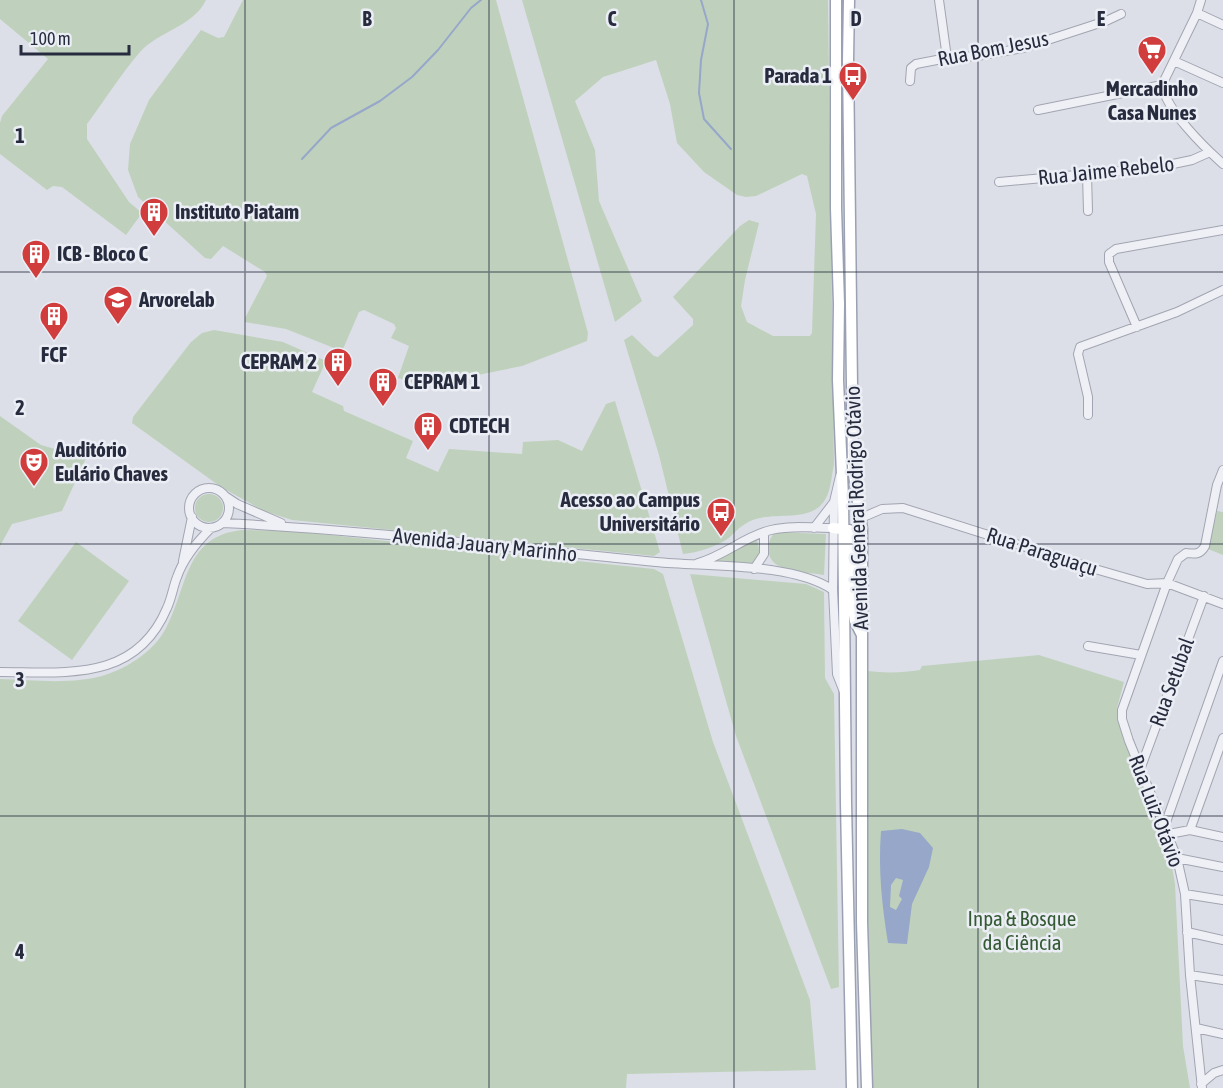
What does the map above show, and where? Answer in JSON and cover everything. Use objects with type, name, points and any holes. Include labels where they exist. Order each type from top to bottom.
[{"type":"main road","name":"Avenida General Rodrigo Otávio","points":[[836,0],[836,208],[839,304],[837,380],[842,467],[838,529],[846,697],[852,1088]]},
{"type":"main road","name":"Avenida General Rodrigo Otávio","points":[[849,0],[853,458],[861,518],[862,922],[867,1088]]},
{"type":"main road","points":[[838,529],[849,530],[853,536],[854,614],[862,635]]},
{"type":"street","points":[[1201,0],[1162,85],[1163,96],[1171,108],[1223,164]]},
{"type":"street","points":[[942,1],[947,58]]},
{"type":"street","points":[[1197,13],[1223,25]]},
{"type":"street","name":"Rua Bom Jesus","points":[[910,81],[912,66],[947,58],[977,56],[1023,48],[1122,14]]},
{"type":"street","points":[[1174,62],[1223,83]]},
{"type":"street","points":[[1038,110],[1162,85]]},
{"type":"street","name":"Rua Jaime Rebelo","points":[[999,182],[1173,165],[1210,152]]},
{"type":"street","points":[[1087,175],[1088,210]]},
{"type":"street","points":[[1137,327],[1109,262],[1109,254],[1126,247],[1223,230]]},
{"type":"street","points":[[1088,415],[1088,397],[1078,354],[1079,349],[1177,312],[1223,291]]},
{"type":"street","name":"Avenida General Rodrigo Otávio","points":[[842,467],[834,502],[838,529],[833,590],[837,674],[846,697]]},
{"type":"street","name":"Rua Luiz Otávio","points":[[1202,1086],[1190,975],[1185,894],[1169,834],[1130,741],[1122,719],[1122,710],[1167,583],[1180,556],[1186,553],[1201,553],[1205,546],[1217,485],[1223,470]]},
{"type":"street","points":[[0,672],[81,672],[103,668],[123,659],[140,647],[160,625],[173,594],[183,562],[192,517],[190,502],[196,493],[208,488],[220,491],[229,507],[226,519],[211,528],[200,539],[183,562]]},
{"type":"street","name":"Avenida Jauary Marinho","points":[[224,495],[253,511],[290,526]]},
{"type":"street","points":[[814,528],[834,502]]},
{"type":"street","name":"Rua Paraguaçu","points":[[861,518],[882,509],[903,508],[1147,584],[1167,583],[1223,604]]},
{"type":"street","points":[[192,517],[200,525],[211,528]]},
{"type":"street","name":"Avenida Jauary Marinho","points":[[222,523],[290,526],[679,565],[754,569],[813,578],[833,590]]},
{"type":"street","name":"Avenida Jauary Marinho","points":[[679,565],[707,561],[764,532],[782,528],[838,529]]},
{"type":"street","points":[[764,532],[764,554],[772,571]]},
{"type":"street","points":[[754,569],[764,554]]},
{"type":"street","name":"Rua Setubal","points":[[1141,767],[1204,596]]},
{"type":"street","points":[[1088,646],[1141,655]]},
{"type":"street","points":[[1165,825],[1223,661]]},
{"type":"street","points":[[1190,830],[1223,738]]},
{"type":"street","points":[[1169,834],[1190,830],[1223,837]]},
{"type":"street","points":[[1177,858],[1223,867]]},
{"type":"street","points":[[1185,894],[1223,900]]},
{"type":"street","points":[[1187,932],[1223,940]]},
{"type":"street","points":[[1190,975],[1223,980]]},
{"type":"street","points":[[1196,1028],[1223,1034]]},
{"type":"street","points":[[1202,1086],[1214,1073],[1223,1070]]},
{"type":"green space","points":[[0,0],[206,0],[193,17],[156,39],[140,52],[87,124],[87,139],[129,202],[142,213],[126,235],[62,187],[53,186],[47,190],[0,154],[2,116],[48,59],[0,19]]},
{"type":"green space","points":[[243,0],[496,0],[588,333],[587,341],[522,366],[423,386],[398,378],[409,346],[391,338],[396,328],[394,324],[364,310],[359,312],[343,349],[339,350],[286,329],[245,322],[267,276],[265,272],[223,246],[211,259],[205,258],[138,197],[128,170],[130,144],[149,100],[201,30],[218,38],[224,37]]},
{"type":"green space","points":[[522,0],[828,0],[834,464],[830,487],[819,507],[805,514],[752,520],[720,543],[701,551],[683,554],[659,455],[624,340],[632,335],[654,356],[658,357],[693,325],[693,319],[673,297],[740,226],[749,220],[759,223],[741,306],[747,322],[773,336],[810,336],[812,333],[816,214],[807,176],[802,174],[756,196],[737,195],[704,172],[677,143],[670,104],[656,60],[603,77],[575,101],[595,150],[599,201],[642,301],[615,322]]},
{"type":"green space","points":[[214,330],[283,342],[326,361],[312,392],[343,406],[344,411],[413,441],[406,458],[438,472],[449,449],[522,454],[523,442],[558,440],[582,451],[606,404],[615,401],[660,552],[654,556],[292,520],[264,511],[221,487],[132,423],[133,417],[191,342],[202,333]]},
{"type":"green space","points":[[0,416],[41,445],[86,458],[62,511],[12,524],[0,546]]},
{"type":"green space","points":[[209,494],[219,498],[223,508],[219,518],[209,522],[199,518],[195,508],[199,498]]},
{"type":"green space","points":[[1217,511],[1223,512],[1223,555],[1208,549]]},
{"type":"green space","points":[[242,530],[292,531],[654,569],[663,574],[713,742],[810,1000],[816,1070],[627,1074],[626,1088],[0,1088],[0,679],[80,680],[105,675],[132,663],[155,644],[166,628],[184,581],[198,553],[209,542],[223,534]]},
{"type":"green space","points":[[775,532],[826,534],[824,575],[777,565],[772,560],[768,548]]},
{"type":"green space","points":[[752,540],[757,540],[760,553],[750,567],[711,563]]},
{"type":"green space","points":[[76,542],[129,581],[72,660],[18,621]]},
{"type":"green space","points":[[690,574],[806,584],[824,592],[825,678],[834,694],[839,987],[831,989],[736,736]]},
{"type":"green space","name":"Inpa & Bosque da Ciência","points":[[1039,655],[1124,682],[1117,714],[1169,850],[1175,884],[1183,1046],[1190,1088],[872,1088],[866,887],[867,671],[907,672],[920,670],[922,666]]},
{"type":"water","points":[[902,829],[920,833],[933,848],[929,867],[912,904],[907,944],[888,943],[881,887],[881,831]],"holes":[[[896,878],[903,880],[899,896],[902,899],[896,910],[890,907],[891,885]]]},
{"type":"waterway","points":[[302,159],[331,128],[380,101],[412,77],[438,50],[471,8],[481,0]]},
{"type":"waterway","points":[[701,0],[708,24],[701,60],[699,93],[704,119],[731,149]]},
{"type":"place","name":"Mercadinho Casa Nunes","points":[[1152,76]]},
{"type":"place","name":"Parada 1","points":[[853,102]]},
{"type":"place","name":"Instituto Piatam","points":[[154,238]]},
{"type":"place","name":"ICB - Bloco C","points":[[36,280]]},
{"type":"place","name":"Arvorelab","points":[[118,326]]},
{"type":"place","name":"FCF","points":[[54,342]]},
{"type":"place","name":"CEPRAM 2","points":[[338,388]]},
{"type":"place","name":"CEPRAM 1","points":[[383,408]]},
{"type":"place","name":"CDTECH","points":[[428,452]]},
{"type":"place","name":"Auditório Eulário Chaves","points":[[34,488]]},
{"type":"place","name":"Acesso ao Campus Universitário","points":[[721,538]]}]
